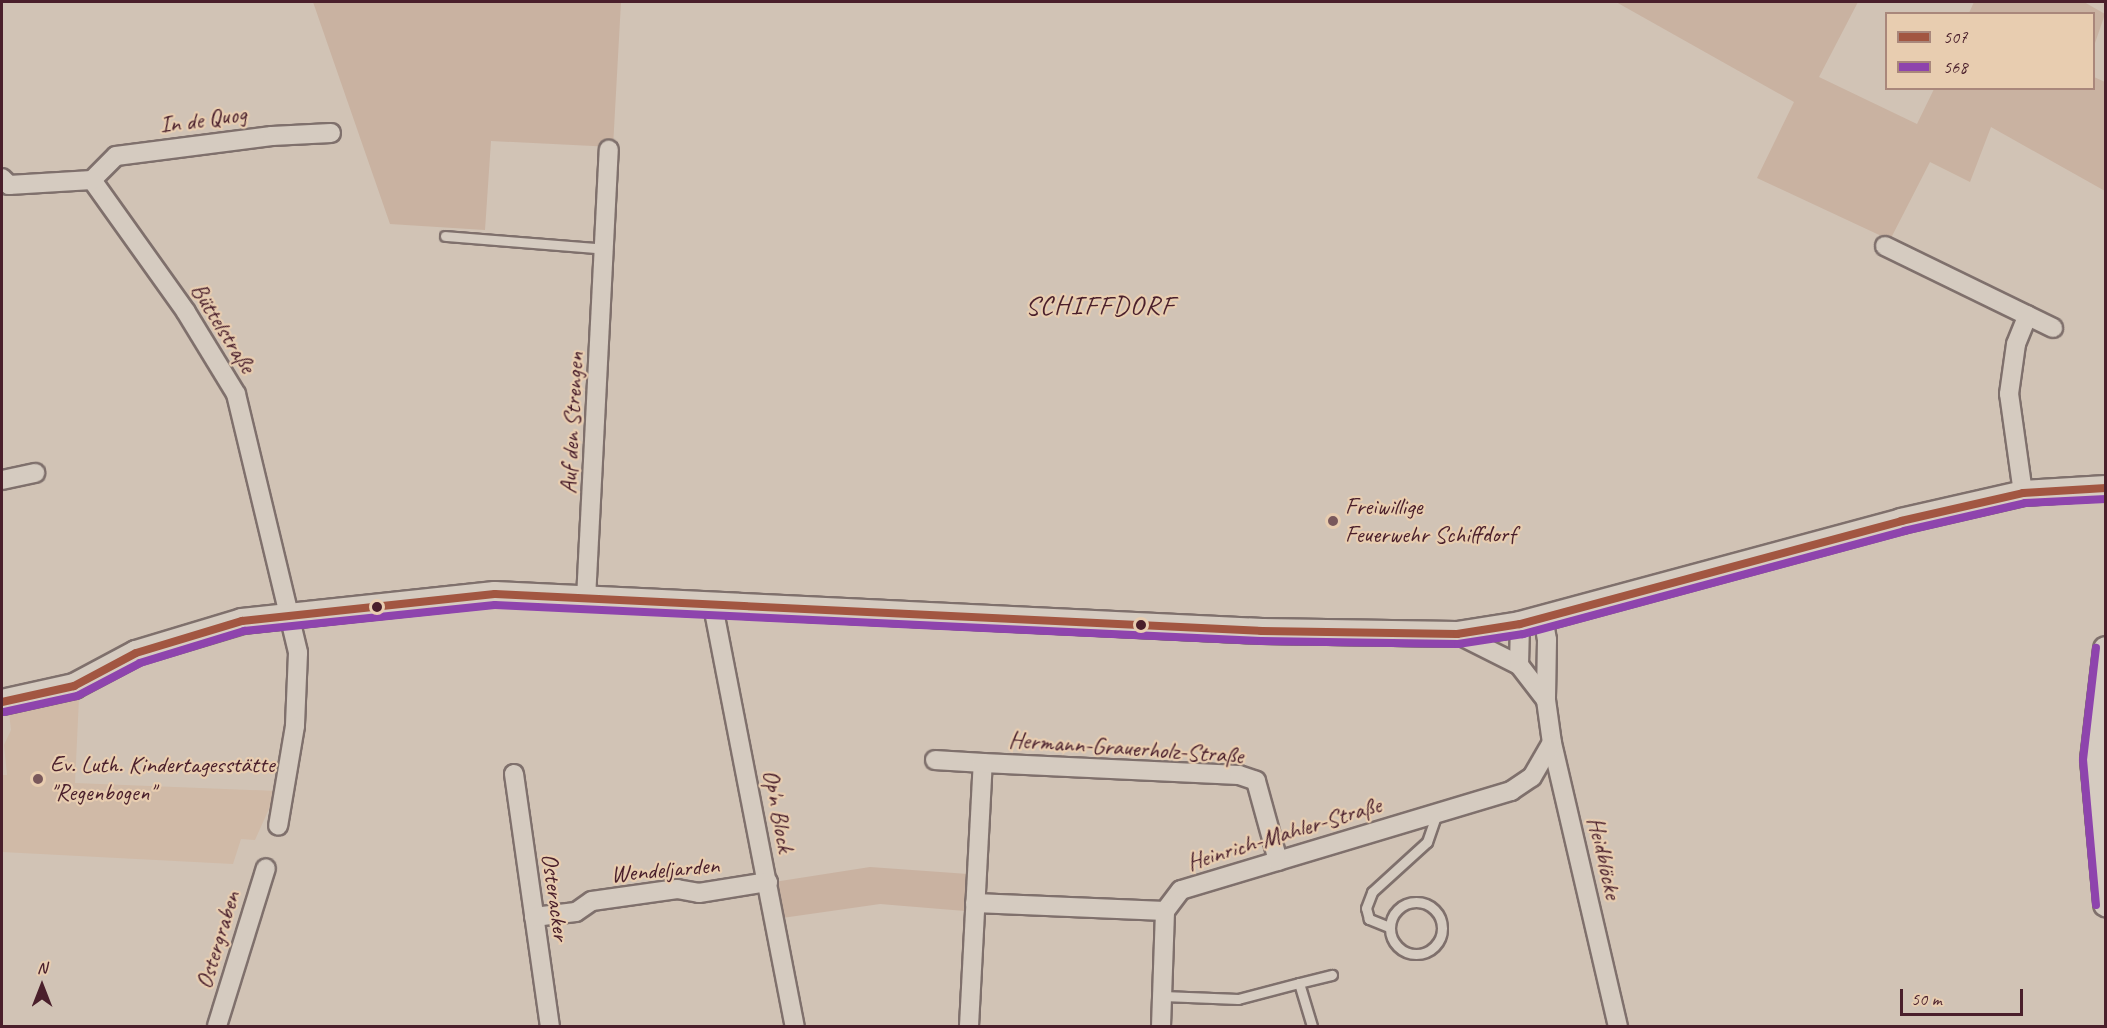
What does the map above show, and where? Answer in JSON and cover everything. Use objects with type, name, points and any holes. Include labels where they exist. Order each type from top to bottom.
[{"type":"street","name":"In de Quog","points":[[92,180],[117,156],[272,136],[331,133]]},
{"type":"street","name":"Auf den Strengen","points":[[586,599],[606,249],[609,150]]},
{"type":"street","points":[[2,178],[9,185],[92,180]]},
{"type":"street","name":"Büttelstraße","points":[[92,180],[186,312],[236,394],[266,531],[290,614]]},
{"type":"street","points":[[1885,246],[2053,328]]},
{"type":"street","points":[[2023,493],[2009,394],[2016,344],[2028,315]]},
{"type":"street","points":[[2,480],[34,473]]},
{"type":"street","points":[[2,702],[74,686],[136,653],[195,632],[290,614],[495,594],[1262,631],[1457,634],[1532,620],[1901,521],[2023,493],[2106,488]]},
{"type":"street","name":"Op'n Block","points":[[713,606],[795,1026]]},
{"type":"street","points":[[278,826],[295,726],[298,653],[290,614]]},
{"type":"street","points":[[1519,665],[1532,620]]},
{"type":"street","name":"Heidblöcke","points":[[1532,620],[1547,640],[1546,700],[1552,743],[1618,1026]]},
{"type":"street","name":"Heidblöcke","points":[[1457,634],[1519,665],[1546,700]]},
{"type":"street","points":[[2106,649],[2092,760],[2106,904]]},
{"type":"street","name":"Heinrich-Mahler-Straße","points":[[1165,911],[1181,890],[1511,791],[1532,777],[1552,743]]},
{"type":"street","name":"Hermann-Grauerholz-Straße","points":[[935,760],[1239,775],[1256,781],[1278,861]]},
{"type":"street","name":"Hermann-Grauerholz-Straße","points":[[969,1026],[983,763]]},
{"type":"street","name":"Osteracker","points":[[514,774],[550,1026]]},
{"type":"street","name":"Ostergraben","points":[[217,1026],[266,868]]},
{"type":"street","name":"Wendeljarden","points":[[534,917],[576,912],[592,901],[677,889],[699,893],[768,882]]},
{"type":"street","points":[[975,903],[1165,911],[1161,1026]]},
{"type":"lane","points":[[445,236],[606,249]]},
{"type":"lane","points":[[1389,927],[1397,909],[1404,904],[1424,902],[1438,914],[1442,932],[1434,948],[1415,954],[1396,946],[1389,927],[1370,919],[1366,908],[1372,892],[1427,842],[1437,813]]},
{"type":"lane","points":[[1162,996],[1238,999],[1332,975]]},
{"type":"lane","points":[[1299,983],[1312,1026]]},
{"type":"shaded area","points":[[313,2],[621,2],[613,147],[491,141],[485,230],[390,224]]},
{"type":"shaded area","points":[[1616,2],[1858,2],[1819,77],[1917,124],[1934,90],[2095,90],[2095,77],[2105,82],[2105,191],[1991,127],[1970,182],[1930,162],[1890,240],[1757,178],[1794,102]]},
{"type":"shaded area","points":[[1974,2],[2084,2],[2105,14],[2095,43],[2095,12],[1969,12]]},
{"type":"shaded area","name":"Ev. Luth. Kindertagesstätte \"Regenbogen\"","points":[[79,698],[75,783],[277,791],[255,840],[241,839],[233,864],[2,852],[2,775],[7,775],[4,745],[11,730],[9,712]]},
{"type":"shaded area","points":[[870,867],[968,874],[965,911],[880,904],[782,918],[774,882]]},
{"type":"transit line","name":"507","points":[[2,702],[74,686],[136,653],[242,621],[495,594],[1262,631],[1457,634],[1520,624],[1901,521],[2023,493],[2106,488]]},
{"type":"transit line","name":"568","points":[[4,712],[77,696],[140,663],[244,631],[495,605],[1261,641],[1458,644],[1523,634],[1904,531],[2025,503],[2106,499]]},
{"type":"transit line","name":"568","points":[[2096,648],[2083,760],[2096,905]]},
{"type":"place","name":"Freiwillige Feuerwehr Schiffdorf","points":[[1333,521]]},
{"type":"place","name":"Ev. Luth. Kindertagesstätte \"Regenbogen\"","points":[[38,779]]},
{"type":"district","name":"SCHIFFDORF","points":[[1100,306]]}]
